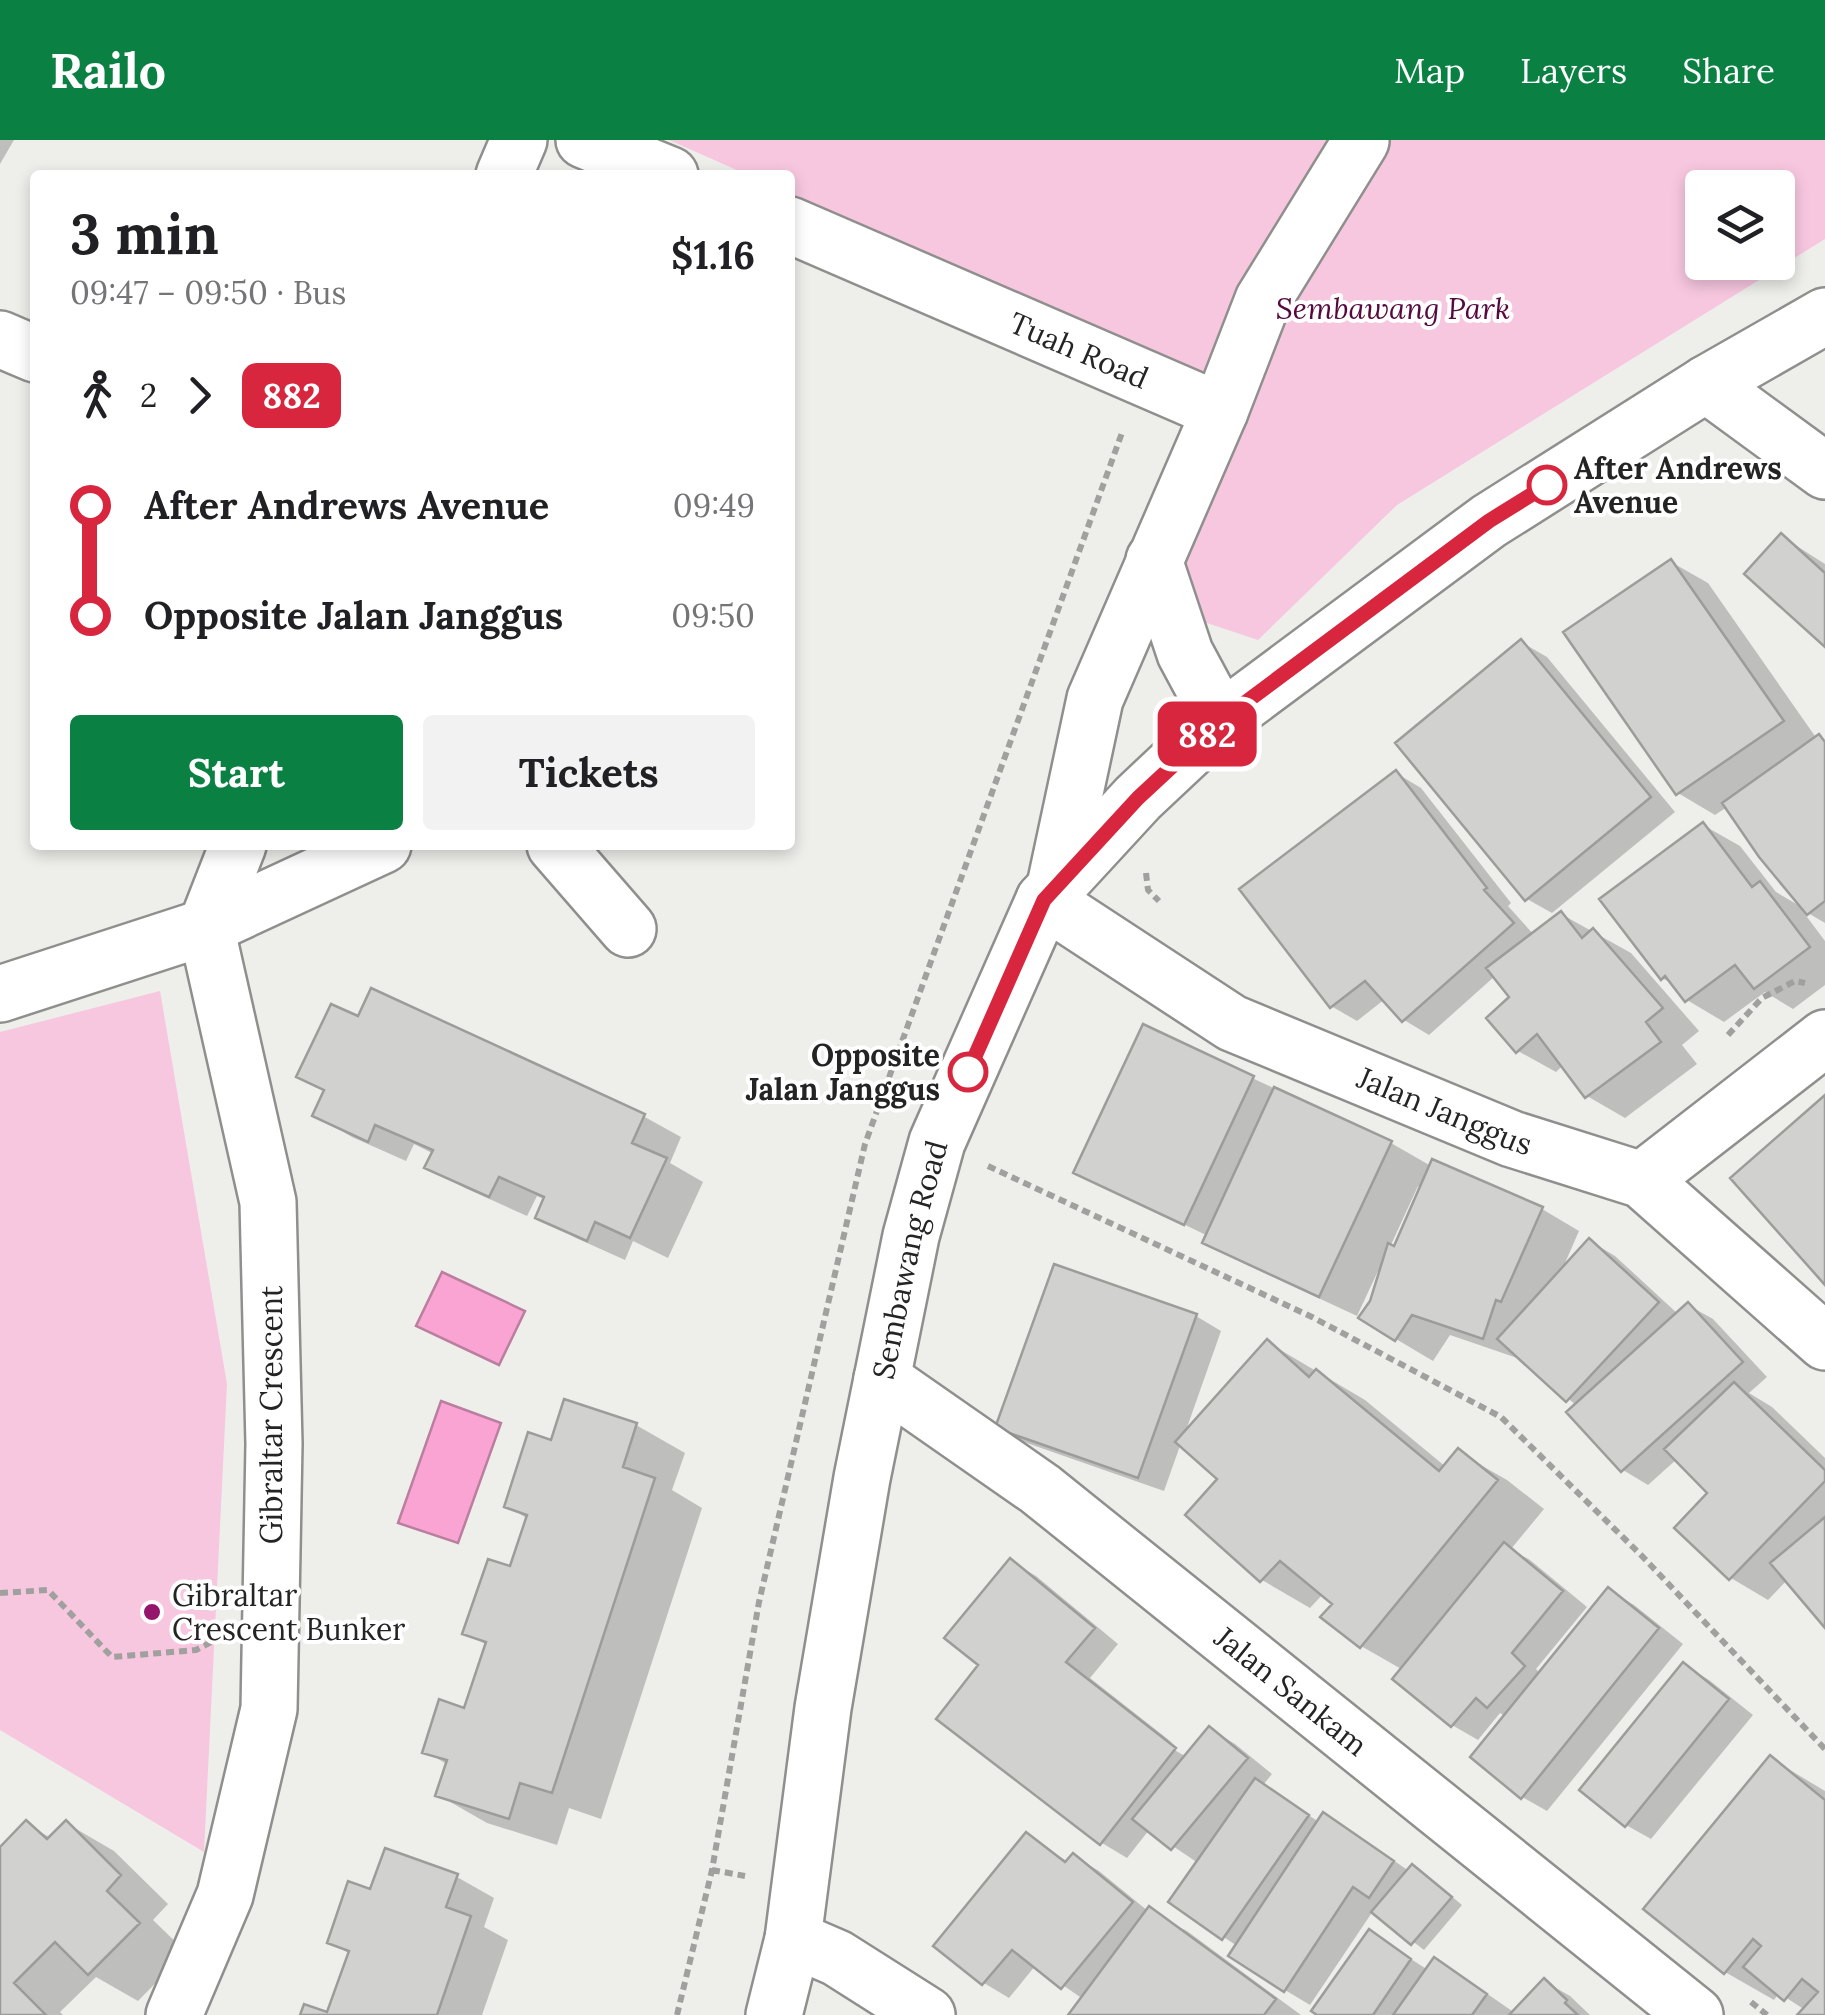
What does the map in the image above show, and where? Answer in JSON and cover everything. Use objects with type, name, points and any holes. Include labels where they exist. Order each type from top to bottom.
[{"type":"street","points":[[506,170],[519,140]]},
{"type":"street","points":[[584,140],[658,170]]},
{"type":"street","points":[[1050,893],[1095,699],[1220,411],[1263,300],[1361,141]]},
{"type":"street","name":"Tuah Road","points":[[795,227],[1220,411]]},
{"type":"street","name":"Sembawang Road","points":[[774,2015],[793,1940],[823,1708],[912,1236],[937,1142],[1050,893],[1138,798],[1222,720],[1489,521],[1706,384],[1825,316]]},
{"type":"street","points":[[0,339],[30,352]]},
{"type":"street","points":[[1706,384],[1825,471]]},
{"type":"street","points":[[1154,560],[1185,652],[1222,720]]},
{"type":"street","points":[[206,927],[236,850]]},
{"type":"street","points":[[0,994],[206,927],[372,850]]},
{"type":"street","points":[[559,850],[628,929]]},
{"type":"street","name":"Jalan Janggus","points":[[1050,893],[1232,1023],[1512,1140],[1642,1180],[1825,1342]]},
{"type":"street","name":"Gibraltar Crescent","points":[[174,2015],[225,1895],[269,1708],[274,1444],[268,1202],[206,927]]},
{"type":"street","points":[[1642,1180],[1825,1038]]},
{"type":"street","name":"Jalan Sankam","points":[[882,1379],[1040,1489],[1695,2015]]},
{"type":"street","points":[[793,1940],[838,1958],[927,2015]]},
{"type":"path","points":[[1144,861],[1148,890],[1161,903]]},
{"type":"path","points":[[1726,1036],[1762,998],[1796,981],[1810,985]]},
{"type":"path","points":[[937,1142],[1312,1317],[1502,1418],[1641,1555],[1825,1749]]},
{"type":"path","points":[[987,1187],[994,1150]]},
{"type":"path","points":[[0,1593],[48,1590],[112,1657],[196,1650],[246,1623],[271,1590]]},
{"type":"green space","name":"Sembawang Park","points":[[669,140],[1825,140],[1825,239],[1795,258],[1795,170],[1685,170],[1685,280],[1759,280],[1397,505],[1258,640],[1204,622],[1175,590],[1250,399],[795,196],[795,170],[737,170]]},
{"type":"green space","points":[[160,991],[227,1384],[204,1852],[0,1730],[0,1032]]},
{"type":"shaded area","points":[[442,1272],[525,1311],[499,1365],[416,1326]]},
{"type":"shaded area","points":[[441,1401],[501,1423],[458,1543],[398,1523]]},
{"type":"building","points":[[1781,533],[1825,573],[1825,647],[1744,574]]},
{"type":"building","points":[[1671,559],[1784,721],[1676,795],[1563,632]]},
{"type":"building","points":[[1521,639],[1651,797],[1525,901],[1395,743]]},
{"type":"building","points":[[1819,734],[1825,742],[1825,901],[1807,915],[1759,857],[1722,803]]},
{"type":"building","points":[[1396,770],[1487,888],[1484,890],[1514,923],[1402,1022],[1365,981],[1330,1008],[1239,889]]},
{"type":"building","points":[[1703,822],[1752,887],[1760,881],[1810,947],[1754,989],[1735,965],[1685,1002],[1665,976],[1661,980],[1599,899]]},
{"type":"building","points":[[1561,911],[1582,938],[1593,928],[1663,1008],[1646,1022],[1661,1042],[1585,1098],[1537,1034],[1516,1053],[1486,1018],[1509,997],[1486,968]]},
{"type":"building","points":[[371,988],[645,1114],[632,1143],[667,1158],[630,1238],[595,1222],[587,1241],[535,1218],[544,1197],[499,1177],[489,1197],[424,1168],[433,1150],[375,1125],[368,1142],[312,1116],[324,1090],[296,1077],[331,1004],[358,1016]]},
{"type":"building","points":[[1143,1024],[1254,1076],[1184,1225],[1073,1173]]},
{"type":"building","points":[[1274,1087],[1392,1141],[1319,1297],[1202,1243]]},
{"type":"building","points":[[1825,1095],[1825,1285],[1730,1178]]},
{"type":"building","points":[[1432,1159],[1543,1207],[1501,1302],[1496,1300],[1483,1339],[1412,1315],[1395,1341],[1358,1318],[1370,1301],[1388,1243],[1394,1246]]},
{"type":"building","points":[[1589,1238],[1659,1302],[1566,1402],[1497,1339]]},
{"type":"building","points":[[1054,1264],[1197,1314],[1138,1478],[995,1428]]},
{"type":"building","points":[[1688,1302],[1743,1362],[1621,1472],[1566,1412]]},
{"type":"building","points":[[1267,1339],[1309,1377],[1316,1369],[1439,1471],[1458,1448],[1498,1480],[1360,1648],[1320,1617],[1332,1604],[1280,1561],[1260,1582],[1185,1515],[1217,1479],[1175,1442]]},
{"type":"building","points":[[1734,1382],[1825,1470],[1825,1481],[1729,1580],[1674,1528],[1707,1493],[1664,1449]]},
{"type":"building","points":[[564,1399],[637,1423],[623,1467],[655,1478],[552,1793],[520,1783],[509,1819],[435,1796],[447,1760],[422,1753],[439,1699],[464,1708],[486,1642],[462,1634],[488,1559],[510,1566],[527,1515],[504,1507],[528,1432],[551,1440]]},
{"type":"building","points":[[1825,1517],[1825,1628],[1770,1563]]},
{"type":"building","points":[[1504,1542],[1563,1591],[1512,1653],[1525,1666],[1487,1708],[1476,1698],[1451,1727],[1392,1679]]},
{"type":"building","points":[[1010,1558],[1095,1628],[1066,1662],[1176,1748],[1100,1845],[936,1719],[978,1665],[944,1638]]},
{"type":"building","points":[[1608,1587],[1659,1628],[1521,1799],[1470,1757]]},
{"type":"building","points":[[1683,1662],[1729,1699],[1625,1827],[1579,1790]]},
{"type":"building","points":[[1209,1726],[1248,1758],[1171,1850],[1132,1819]]},
{"type":"building","points":[[1770,1755],[1825,1800],[1825,2015],[1797,2015],[1818,1992],[1802,1979],[1784,2001],[1743,1967],[1761,1946],[1753,1939],[1724,1974],[1643,1909]]},
{"type":"building","points":[[1255,1778],[1309,1815],[1222,1940],[1168,1902]]},
{"type":"building","points":[[1323,1812],[1394,1861],[1369,1898],[1353,1887],[1284,1992],[1228,1956]]},
{"type":"building","points":[[26,1820],[47,1839],[66,1820],[121,1875],[107,1891],[140,1923],[88,1975],[55,1942],[14,1983],[46,2015],[0,2015],[0,1847]]},
{"type":"building","points":[[1026,1832],[1065,1862],[1073,1853],[1133,1902],[1061,1989],[1012,1950],[982,1985],[933,1946]]},
{"type":"building","points":[[385,1848],[458,1874],[446,1907],[471,1916],[437,2015],[300,2015],[304,2004],[327,2012],[349,1951],[327,1943],[348,1881],[370,1889]]},
{"type":"building","points":[[1412,1864],[1452,1897],[1411,1945],[1371,1912]]},
{"type":"building","points":[[1149,1906],[1276,1999],[1264,2015],[1068,2015]]},
{"type":"building","points":[[1369,1929],[1411,1959],[1373,2015],[1317,2015],[1311,2011]]},
{"type":"building","points":[[1434,1957],[1487,1994],[1472,2015],[1393,2015]]},
{"type":"building","points":[[1544,1978],[1578,2015],[1509,2015]]},
{"type":"bus line","name":"882","points":[[968,1072],[1044,900],[1138,798],[1222,720],[1489,521],[1547,485]]},
{"type":"place","name":"After Andrews Avenue","points":[[1547,485]]},
{"type":"place","name":"Opposite Jalan Janggus","points":[[968,1072]]},
{"type":"place","name":"Gibraltar Crescent Bunker","points":[[152,1612]]}]
